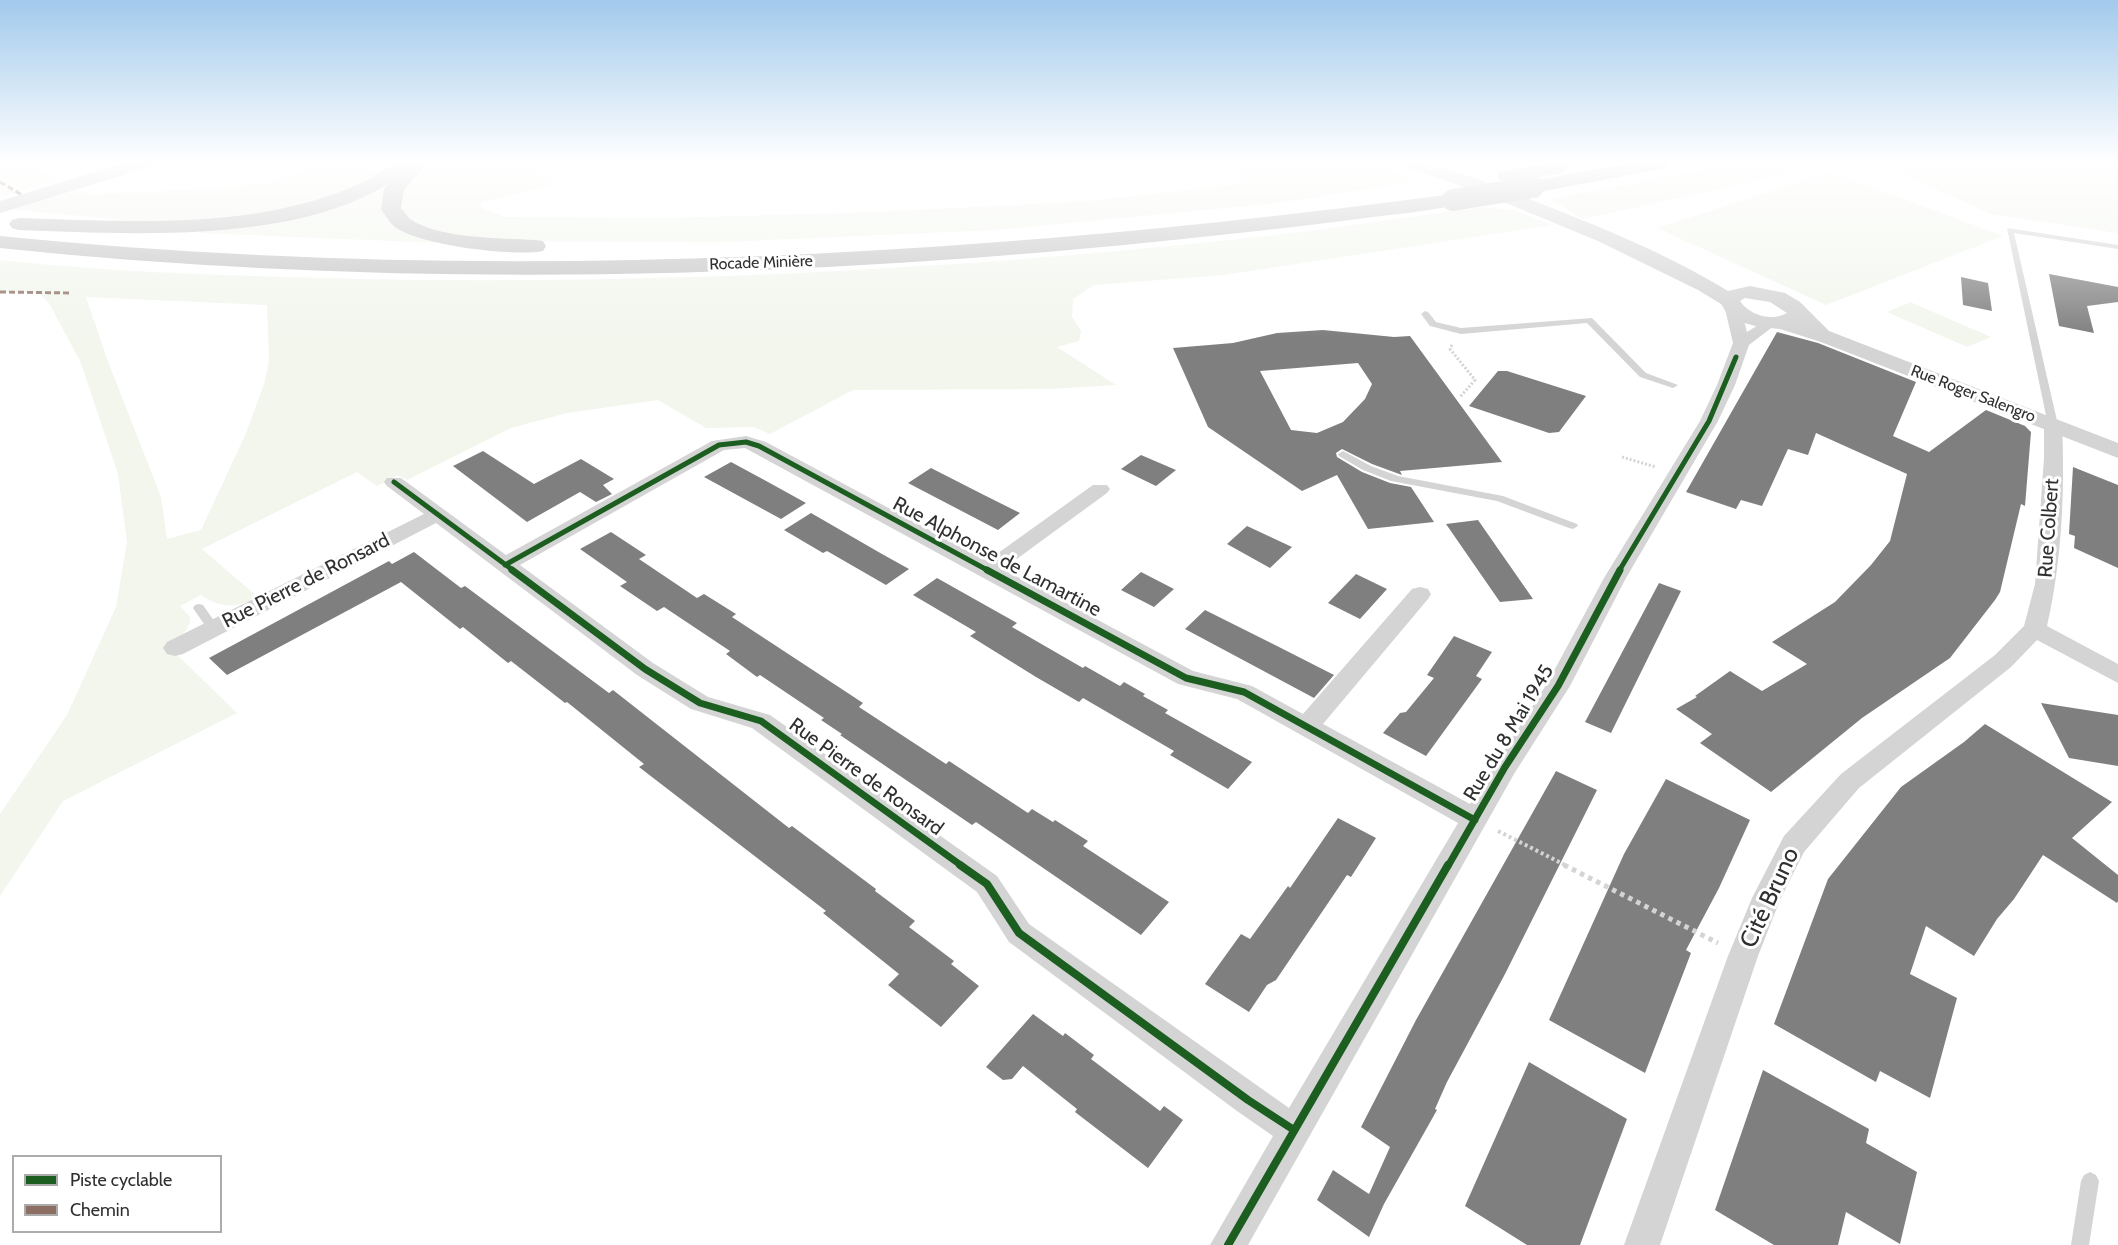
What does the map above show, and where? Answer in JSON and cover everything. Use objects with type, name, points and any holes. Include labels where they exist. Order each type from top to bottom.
[{"type":"highway","points":[[0,224],[167,227],[242,221]]},
{"type":"highway","points":[[397,221],[426,234],[453,240],[560,246]]},
{"type":"highway","name":"Rocade Minière","points":[[0,224],[180,240],[376,249],[645,251],[838,246],[1093,229],[1169,221]]},
{"type":"highway","name":"Rocade Minière","points":[[0,242],[175,257],[338,264],[549,267],[709,265],[906,257],[1086,244],[1257,227],[1291,221]]},
{"type":"highway","points":[[583,246],[645,251]]},
{"type":"street","points":[[1567,221],[1701,282],[1731,304]]},
{"type":"street","points":[[1701,282],[1750,292],[1782,299],[1796,309],[1741,343],[1731,304],[1732,296],[1750,292]]},
{"type":"street","name":"Rue Roger Salengro","points":[[1731,304],[1749,317],[1783,319],[2118,451]]},
{"type":"street","name":"Rue du 8 Mai 1945","points":[[1228,1245],[1505,767],[1558,686],[1615,578],[1709,421],[1726,386],[1741,343]]},
{"type":"street","name":"Rue Colbert","points":[[2035,629],[2046,584],[2054,458],[2053,425]]},
{"type":"street","name":"Rue Alphonse de Lamartine","points":[[506,565],[719,445],[746,442],[759,446],[1186,678],[1244,692],[1475,820]]},
{"type":"street","name":"Rue Pierre de Ronsard","points":[[394,482],[645,669],[700,703],[761,721],[987,884],[1019,933],[1248,1100],[1294,1130]]},
{"type":"street","points":[[988,570],[1100,489]]},
{"type":"street","name":"Rue Pierre de Ronsard","points":[[174,648],[437,515]]},
{"type":"street","points":[[1306,727],[1420,594]]},
{"type":"street","points":[[2035,629],[2118,675]]},
{"type":"street","name":"Cité Bruno","points":[[1642,1245],[1743,956],[1766,898],[1794,844],[1850,781],[2003,661],[2035,629]]},
{"type":"lane","points":[[2053,425],[2010,230],[2118,247]]},
{"type":"lane","points":[[1425,314],[1433,324],[1461,331],[1588,320],[1643,375],[1673,385]]},
{"type":"lane","points":[[1343,454],[1367,468],[1395,479],[1499,498],[1573,526]]},
{"type":"lane","points":[[200,608],[213,628]]},
{"type":"lane","points":[[2080,1245],[2090,1181]]},
{"type":"path","points":[[1452,345],[1450,349],[1474,380],[1460,397]]},
{"type":"path","points":[[1622,457],[1677,474]]},
{"type":"path","points":[[1475,820],[1743,956]]},
{"type":"shaded area","points":[[259,221],[413,221],[444,241],[441,243],[201,233],[198,228]]},
{"type":"shaded area","points":[[412,221],[1088,221],[994,230],[722,242],[502,241],[434,232]]},
{"type":"shaded area","points":[[1384,221],[1542,221],[1552,225],[1224,275],[1094,285],[1073,299],[1072,317],[1081,331],[1079,341],[1057,347],[1116,385],[1049,389],[853,390],[770,434],[753,427],[706,428],[658,400],[567,413],[511,428],[407,480],[398,475],[377,486],[357,472],[202,549],[258,597],[236,605],[222,605],[201,595],[180,606],[190,617],[188,627],[186,631],[166,644],[237,713],[63,801],[0,896],[0,814],[67,715],[116,607],[127,542],[118,474],[81,363],[49,303],[39,293],[0,292],[0,260],[134,271],[358,279],[703,277],[1047,257],[1328,229]],"holes":[[[86,297],[267,305],[269,361],[264,384],[246,433],[201,530],[167,539],[161,497],[107,359]]]},
{"type":"shaded area","points":[[1678,221],[1963,221],[2003,236],[1826,305],[1657,228]]},
{"type":"shaded area","points":[[2038,221],[2118,221],[2118,233]]},
{"type":"shaded area","points":[[1910,302],[1991,337],[1967,347],[1887,312]]},
{"type":"building","points":[[2049,274],[2118,287],[2118,302],[2087,306],[2094,333],[2059,326]]},
{"type":"building","points":[[1961,277],[1988,283],[1992,311],[1963,305]]},
{"type":"building","points":[[1323,330],[1394,337],[1410,336],[1502,462],[1400,471],[1402,475],[1372,464],[1342,449],[1336,453],[1337,457],[1362,472],[1390,483],[1411,487],[1434,522],[1368,529],[1337,475],[1302,491],[1208,427],[1173,348],[1233,343],[1277,333]],"holes":[[[1358,363],[1372,384],[1365,399],[1343,422],[1317,433],[1291,430],[1260,371]]]},
{"type":"building","points":[[1777,332],[1818,343],[1916,382],[1893,436],[1929,452],[1986,410],[2025,426],[2031,432],[2025,506],[2021,504],[2000,592],[1995,600],[1950,658],[1862,718],[1771,792],[1700,743],[1712,734],[1676,709],[1697,697],[1695,696],[1730,671],[1762,691],[1807,664],[1772,642],[1835,602],[1871,565],[1890,541],[1907,474],[1816,433],[1808,455],[1788,449],[1762,506],[1741,500],[1736,509],[1686,492]]},
{"type":"building","points":[[1498,371],[1507,371],[1586,396],[1559,432],[1549,433],[1469,406]]},
{"type":"building","points":[[483,451],[534,484],[581,459],[614,479],[603,485],[612,494],[596,502],[580,492],[527,522],[453,466]]},
{"type":"building","points":[[1141,455],[1176,470],[1156,486],[1121,469]]},
{"type":"building","points":[[731,462],[806,503],[781,519],[704,477]]},
{"type":"building","points":[[2073,467],[2118,485],[2118,568],[2074,548],[2075,536],[2069,534]]},
{"type":"building","points":[[931,468],[1020,513],[998,530],[908,483]]},
{"type":"building","points":[[811,513],[909,569],[886,585],[827,551],[823,553],[784,530]]},
{"type":"building","points":[[1478,520],[1533,599],[1500,602],[1446,524]]},
{"type":"building","points":[[1247,526],[1292,547],[1270,568],[1227,544]]},
{"type":"building","points":[[611,532],[646,555],[639,559],[697,598],[704,594],[736,614],[732,617],[863,703],[859,707],[946,764],[949,761],[1028,813],[1032,809],[1053,822],[1055,820],[1088,841],[1083,846],[1169,902],[1141,935],[976,822],[972,825],[840,735],[842,734],[821,720],[824,718],[760,675],[757,677],[726,654],[730,651],[664,607],[657,611],[620,586],[627,582],[580,549]]},
{"type":"building","points":[[414,552],[461,588],[465,586],[609,693],[613,690],[789,828],[792,826],[876,889],[875,891],[915,921],[909,927],[954,961],[951,964],[979,986],[941,1027],[888,985],[899,974],[823,913],[826,911],[639,767],[644,764],[567,702],[565,703],[511,661],[508,663],[463,627],[460,629],[401,582],[227,675],[209,658],[389,561],[392,564]]},
{"type":"building","points":[[1141,572],[1174,589],[1154,607],[1121,590]]},
{"type":"building","points":[[1356,574],[1387,589],[1360,619],[1328,603]]},
{"type":"building","points":[[937,578],[1017,623],[1012,627],[1083,668],[1085,666],[1120,686],[1124,682],[1145,694],[1143,696],[1168,710],[1165,713],[1252,762],[1228,789],[1170,755],[1174,751],[1083,698],[1079,702],[1036,677],[970,636],[976,632],[913,595]]},
{"type":"building","points":[[1659,583],[1681,591],[1611,733],[1585,722]]},
{"type":"building","points":[[1205,610],[1334,675],[1314,698],[1185,629]]},
{"type":"building","points":[[1454,636],[1492,652],[1476,676],[1482,679],[1426,756],[1383,733],[1400,713],[1406,712],[1434,678],[1427,675]]},
{"type":"building","points":[[2041,703],[2118,715],[2118,766],[2069,758]]},
{"type":"building","points":[[1985,724],[2112,802],[2072,838],[2118,875],[2118,901],[2117,903],[2043,855],[2014,899],[1997,919],[1974,956],[1926,926],[1910,974],[1957,998],[1930,1098],[1880,1071],[1876,1082],[1774,1024],[1828,879],[1901,787],[1964,742]]},
{"type":"building","points":[[1556,771],[1597,790],[1505,974],[1447,1082],[1435,1109],[1437,1110],[1384,1204],[1369,1237],[1317,1200],[1333,1170],[1369,1194],[1390,1147],[1361,1127],[1416,1020]]},
{"type":"building","points":[[1666,779],[1750,820],[1719,888],[1686,950],[1691,953],[1645,1073],[1549,1020],[1624,854]]},
{"type":"building","points":[[1338,818],[1376,838],[1351,877],[1347,875],[1276,980],[1267,985],[1249,1012],[1205,984],[1241,934],[1250,939],[1288,886],[1290,888]]},
{"type":"building","points":[[1033,1014],[1063,1036],[1065,1033],[1094,1055],[1091,1059],[1160,1111],[1164,1106],[1183,1120],[1148,1168],[1075,1112],[1077,1109],[1023,1066],[1012,1079],[1003,1080],[986,1067]]},
{"type":"building","points":[[1529,1062],[1627,1119],[1580,1245],[1527,1245],[1465,1206]]},
{"type":"building","points":[[1763,1070],[1869,1129],[1866,1143],[1917,1172],[1900,1244],[1846,1212],[1838,1245],[1774,1245],[1715,1210]]},
{"type":"marked path","points":[[0,292],[72,293]]},
{"type":"cycle path","points":[[1228,1245],[1505,767],[1558,686],[1615,578],[1709,421],[1736,357]]},
{"type":"cycle path","points":[[505,565],[719,445],[746,442],[759,446],[1186,678],[1244,692],[1475,820]]},
{"type":"cycle path","points":[[394,482],[645,669],[700,703],[761,721],[987,884],[1019,933],[1248,1100],[1294,1130]]}]
